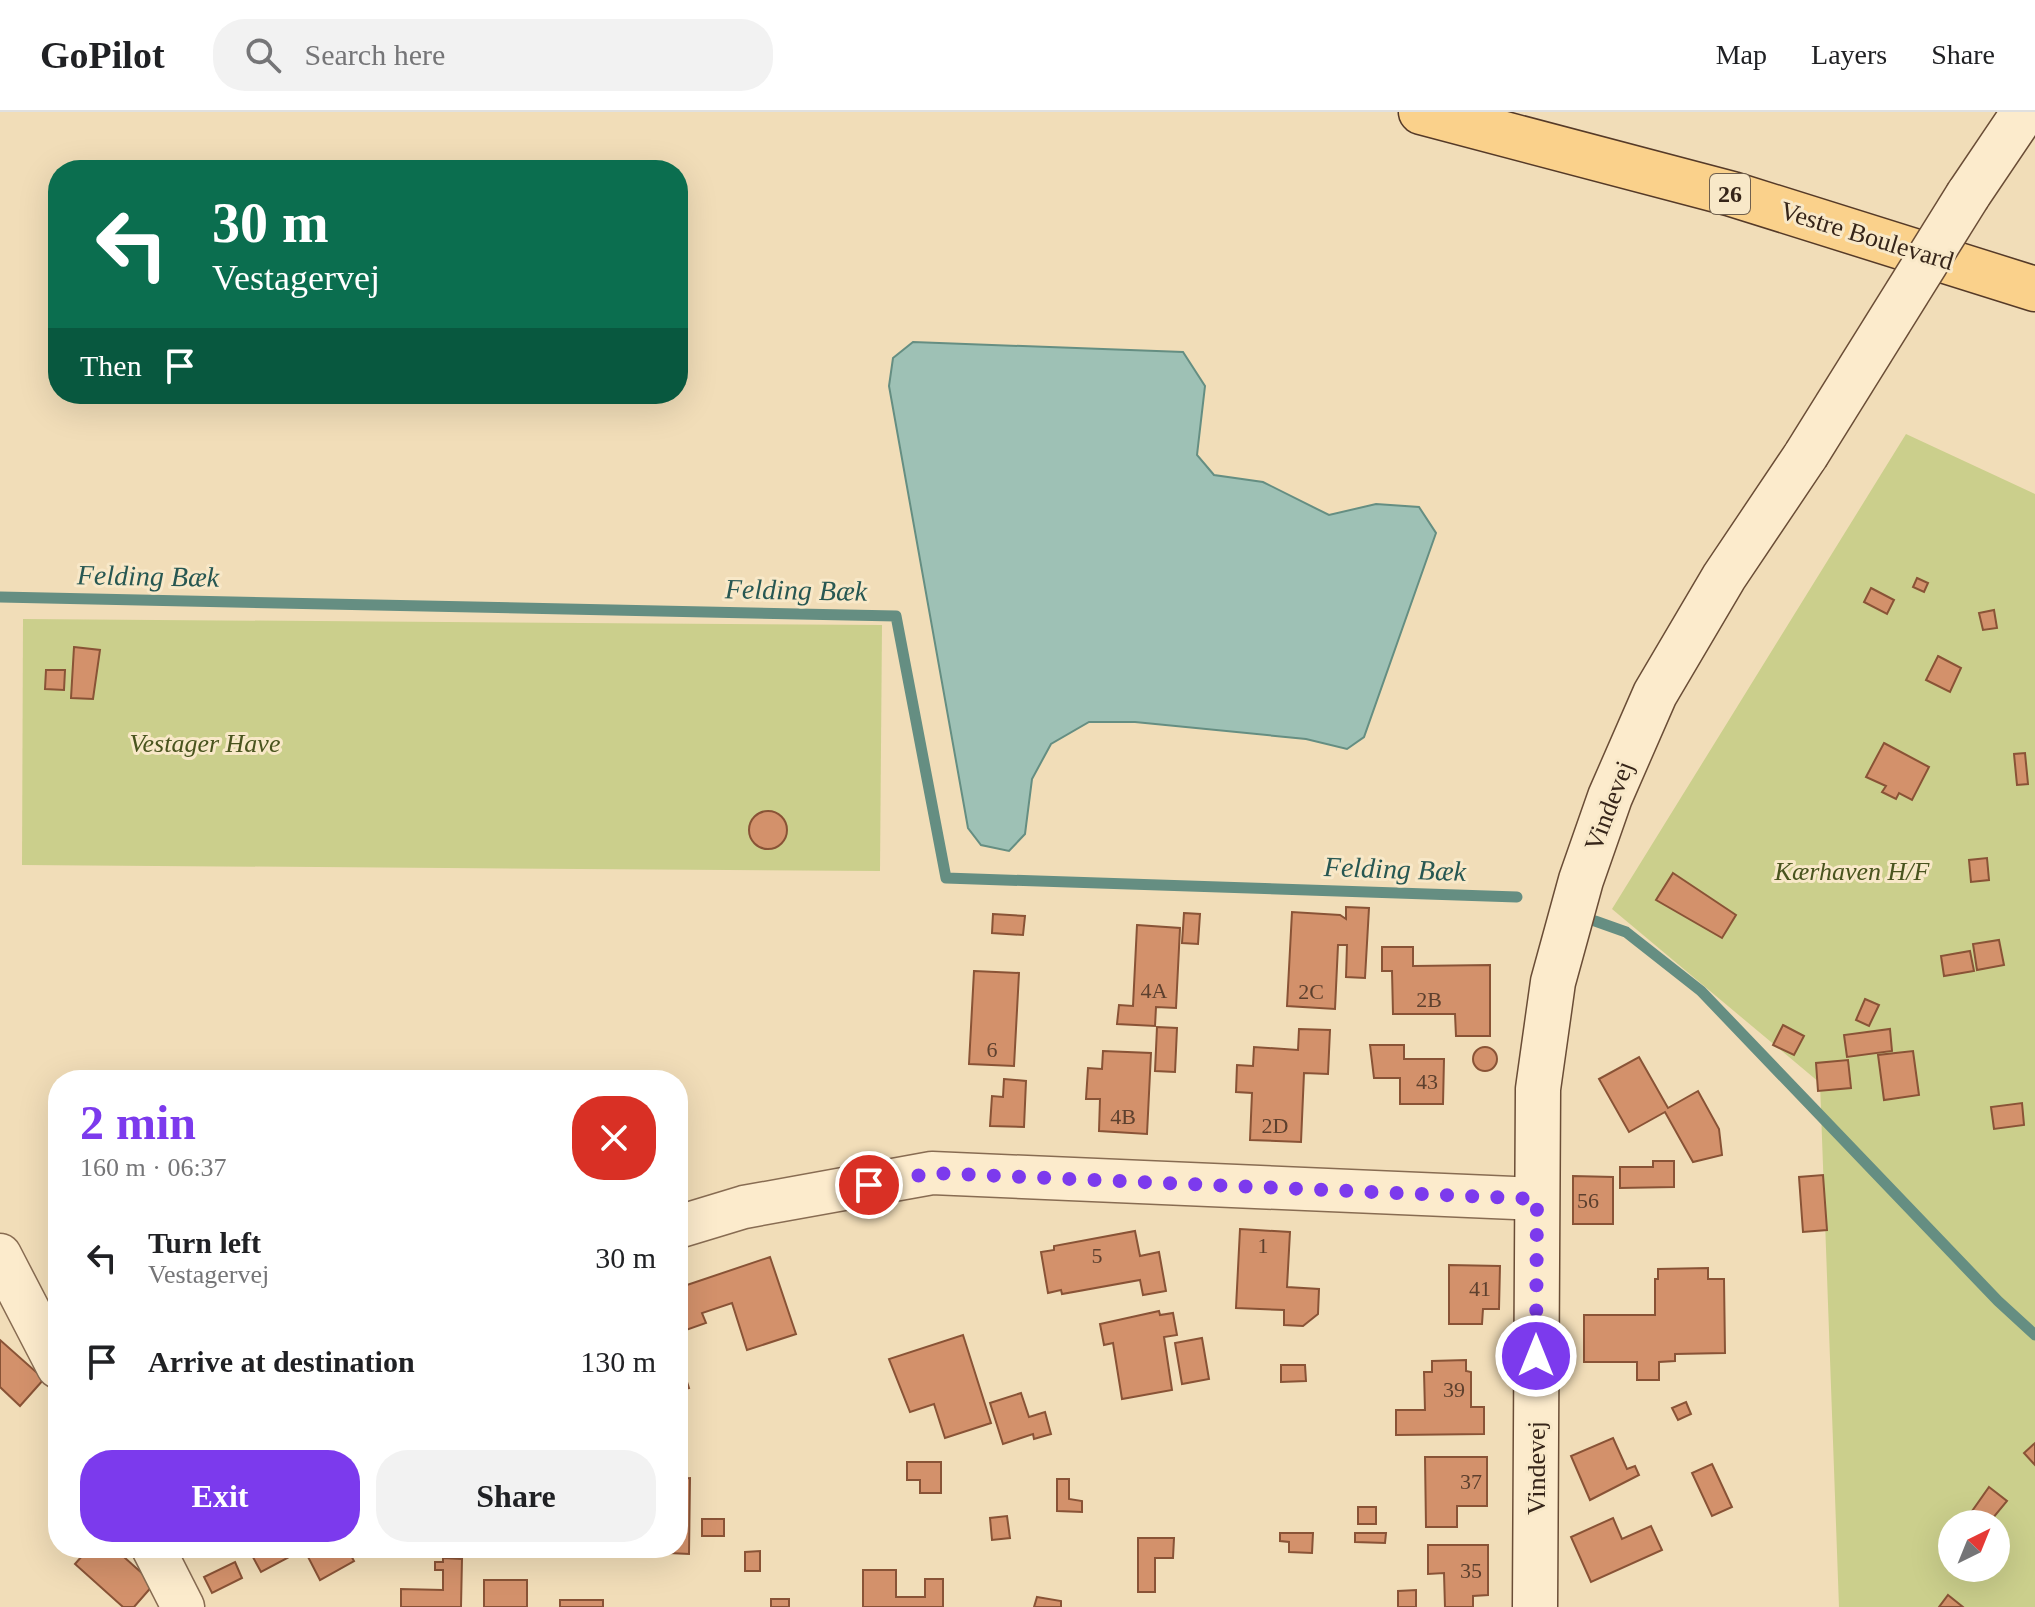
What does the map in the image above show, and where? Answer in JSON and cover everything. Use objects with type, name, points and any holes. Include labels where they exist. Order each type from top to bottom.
[{"type":"main road","name":"Vestre Boulevard","points":[[1421,112],[1732,194],[2035,289]]},
{"type":"street","name":"Vindevej","points":[[1535,1607],[1538,1089],[1553,982],[1581,880],[1610,797],[1655,694],[1724,577],[1806,455],[1968,195],[2024,112]]},
{"type":"street","points":[[688,1224],[744,1207],[932,1173],[1537,1199]]},
{"type":"street","points":[[0,1255],[48,1348]]},
{"type":"street","points":[[158,1558],[183,1607]]},
{"type":"green space","name":"Kærhaven H/F","points":[[1906,434],[2035,494],[2035,1607],[1839,1607],[1820,1083],[1612,909]]},
{"type":"green space","name":"Vestager Have","points":[[23,619],[882,625],[880,871],[22,865]]},
{"type":"water","points":[[913,342],[1183,352],[1205,386],[1197,455],[1214,475],[1263,482],[1329,515],[1376,504],[1419,507],[1436,533],[1364,737],[1347,749],[1306,739],[1135,722],[1089,722],[1051,744],[1032,779],[1025,834],[1009,851],[981,845],[968,828],[889,386],[893,358]]},
{"type":"building","points":[[1917,578],[1928,583],[1924,592],[1913,587]]},
{"type":"building","points":[[1871,588],[1894,600],[1887,614],[1864,602]]},
{"type":"building","points":[[1994,610],[1997,628],[1983,630],[1979,613]]},
{"type":"building","points":[[74,647],[100,650],[93,699],[71,698]]},
{"type":"building","points":[[1938,656],[1961,668],[1950,692],[1926,680]]},
{"type":"building","points":[[46,670],[65,670],[64,690],[45,689]]},
{"type":"building","points":[[1884,743],[1929,767],[1912,800],[1899,793],[1896,799],[1882,792],[1886,786],[1866,777]]},
{"type":"building","points":[[2025,753],[2028,784],[2017,785],[2014,754]]},
{"type":"building","points":[[768,811],[781,817],[787,830],[781,843],[768,849],[755,843],[749,830],[755,817]]},
{"type":"building","points":[[1987,858],[1989,880],[1971,882],[1969,860]]},
{"type":"building","points":[[1673,873],[1736,915],[1722,938],[1656,900]]},
{"type":"building","points":[[1346,907],[1369,908],[1365,978],[1346,977],[1347,945],[1338,945],[1335,1009],[1287,1006],[1292,912],[1340,915],[1346,919]]},
{"type":"building","points":[[1184,913],[1200,914],[1198,944],[1182,943]]},
{"type":"building","points":[[993,914],[1025,916],[1023,935],[992,933]]},
{"type":"building","points":[[1137,925],[1180,928],[1176,1008],[1156,1007],[1155,1026],[1117,1024],[1119,1005],[1133,1006]]},
{"type":"building","points":[[1999,940],[2004,965],[1977,970],[1973,944]]},
{"type":"building","points":[[1382,947],[1413,947],[1413,966],[1490,965],[1490,1036],[1456,1036],[1455,1014],[1393,1014],[1392,971],[1382,971]]},
{"type":"building","points":[[1970,951],[1974,971],[1944,976],[1941,956]]},
{"type":"building","points":[[974,971],[1019,973],[1014,1066],[969,1064]]},
{"type":"building","points":[[1865,999],[1879,1005],[1869,1026],[1856,1020]]},
{"type":"building","points":[[1783,1025],[1804,1036],[1794,1055],[1773,1045]]},
{"type":"building","points":[[1157,1027],[1177,1028],[1175,1072],[1155,1071]]},
{"type":"building","points":[[1299,1029],[1330,1030],[1328,1074],[1304,1073],[1301,1142],[1250,1140],[1252,1093],[1236,1092],[1237,1065],[1253,1066],[1254,1047],[1298,1050]]},
{"type":"building","points":[[1890,1029],[1892,1051],[1847,1057],[1844,1035]]},
{"type":"building","points":[[1370,1045],[1404,1045],[1404,1059],[1444,1059],[1443,1104],[1400,1104],[1400,1078],[1374,1078]]},
{"type":"building","points":[[1485,1047],[1496,1054],[1497,1059],[1490,1070],[1485,1071],[1474,1064],[1473,1059],[1480,1048]]},
{"type":"building","points":[[1103,1051],[1151,1053],[1147,1134],[1099,1131],[1100,1099],[1086,1099],[1088,1068],[1102,1069]]},
{"type":"building","points":[[1913,1051],[1919,1095],[1884,1100],[1878,1055]]},
{"type":"building","points":[[1639,1057],[1668,1108],[1698,1091],[1719,1129],[1722,1155],[1693,1162],[1665,1112],[1629,1132],[1599,1079]]},
{"type":"building","points":[[1848,1060],[1851,1088],[1818,1091],[1816,1063]]},
{"type":"building","points":[[1004,1079],[1026,1081],[1024,1127],[990,1126],[992,1096],[1003,1097]]},
{"type":"building","points":[[2022,1103],[2024,1125],[1994,1129],[1991,1107]]},
{"type":"building","points":[[1653,1161],[1674,1161],[1674,1187],[1620,1188],[1620,1167],[1653,1167]]},
{"type":"building","points":[[1823,1175],[1827,1230],[1803,1232],[1799,1177]]},
{"type":"building","points":[[1573,1176],[1613,1177],[1613,1224],[1573,1224]]},
{"type":"building","points":[[1240,1229],[1290,1232],[1287,1287],[1319,1289],[1318,1314],[1303,1326],[1284,1325],[1284,1310],[1236,1308]]},
{"type":"building","points":[[1135,1231],[1140,1256],[1159,1252],[1166,1291],[1143,1295],[1140,1280],[1062,1294],[1061,1290],[1048,1293],[1041,1252],[1054,1250],[1054,1246]]},
{"type":"building","points":[[770,1257],[796,1334],[747,1350],[732,1303],[702,1313],[706,1323],[688,1329],[688,1285]]},
{"type":"building","points":[[1449,1265],[1500,1266],[1499,1309],[1483,1309],[1482,1324],[1449,1324]]},
{"type":"building","points":[[1708,1268],[1708,1279],[1724,1279],[1725,1353],[1675,1354],[1675,1361],[1659,1362],[1659,1380],[1637,1380],[1637,1362],[1584,1362],[1584,1315],[1655,1315],[1658,1269]]},
{"type":"building","points":[[1159,1311],[1160,1315],[1173,1313],[1177,1335],[1164,1337],[1172,1390],[1122,1399],[1113,1343],[1104,1345],[1100,1324]]},
{"type":"building","points":[[963,1335],[991,1423],[945,1438],[934,1404],[910,1412],[889,1359]]},
{"type":"building","points":[[1202,1338],[1209,1379],[1182,1384],[1175,1343]]},
{"type":"building","points":[[0,1340],[44,1379],[20,1406],[0,1387]]},
{"type":"building","points":[[1466,1360],[1466,1371],[1471,1372],[1471,1407],[1484,1407],[1484,1434],[1396,1435],[1396,1410],[1425,1410],[1424,1372],[1432,1372],[1432,1361]]},
{"type":"building","points":[[1281,1365],[1305,1365],[1306,1381],[1281,1382]]},
{"type":"building","points":[[1021,1393],[1029,1417],[1045,1412],[1051,1434],[1034,1439],[1033,1434],[1003,1444],[990,1403]]},
{"type":"building","points":[[1686,1402],[1691,1414],[1678,1420],[1672,1408]]},
{"type":"building","points":[[1613,1438],[1627,1469],[1635,1466],[1639,1475],[1590,1500],[1571,1456]]},
{"type":"building","points":[[2035,1443],[2035,1465],[2024,1453]]},
{"type":"building","points":[[1425,1457],[1487,1457],[1487,1506],[1457,1506],[1457,1527],[1426,1527]]},
{"type":"building","points":[[907,1462],[941,1462],[941,1493],[920,1493],[920,1480],[907,1480]]},
{"type":"building","points":[[1712,1464],[1732,1507],[1712,1516],[1692,1473]]},
{"type":"building","points":[[690,1478],[689,1554],[688,1554]]},
{"type":"building","points":[[1057,1479],[1069,1479],[1069,1499],[1082,1501],[1082,1512],[1057,1511]]},
{"type":"building","points":[[1989,1487],[2007,1501],[2000,1510],[1973,1510]]},
{"type":"building","points":[[1358,1507],[1376,1507],[1376,1524],[1358,1524]]},
{"type":"building","points":[[1007,1516],[1010,1538],[992,1540],[990,1518]]},
{"type":"building","points":[[1613,1518],[1622,1539],[1651,1526],[1662,1550],[1591,1582],[1571,1537]]},
{"type":"building","points":[[702,1519],[724,1519],[724,1536],[702,1536]]},
{"type":"building","points":[[1280,1533],[1313,1533],[1312,1553],[1289,1552],[1289,1542],[1280,1541]]},
{"type":"building","points":[[1355,1533],[1386,1533],[1385,1543],[1355,1542]]},
{"type":"building","points":[[1138,1538],[1174,1538],[1173,1558],[1155,1558],[1155,1592],[1138,1592]]},
{"type":"building","points":[[1428,1545],[1488,1545],[1488,1595],[1473,1596],[1473,1607],[1445,1607],[1444,1573],[1428,1574]]},
{"type":"building","points":[[760,1551],[760,1571],[745,1571],[745,1552]]},
{"type":"building","points":[[80,1558],[125,1558],[154,1584],[134,1607],[123,1607],[75,1564]]},
{"type":"building","points":[[253,1558],[287,1558],[261,1572]]},
{"type":"building","points":[[309,1558],[352,1558],[354,1561],[320,1580]]},
{"type":"building","points":[[443,1558],[462,1559],[461,1607],[401,1607],[401,1589],[443,1590],[443,1570],[435,1570],[435,1562],[443,1562]]},
{"type":"building","points":[[235,1562],[242,1578],[212,1593],[204,1577]]},
{"type":"building","points":[[863,1570],[896,1570],[896,1597],[925,1597],[925,1579],[943,1579],[943,1607],[863,1607]]},
{"type":"building","points":[[484,1580],[527,1580],[527,1607],[484,1607]]},
{"type":"building","points":[[1416,1590],[1416,1607],[1398,1607],[1398,1591]]},
{"type":"building","points":[[1948,1595],[1963,1607],[1939,1607]]},
{"type":"building","points":[[1037,1597],[1061,1601],[1061,1607],[1034,1607]]},
{"type":"building","points":[[771,1599],[789,1599],[789,1607],[771,1607]]},
{"type":"building","points":[[560,1600],[603,1600],[603,1607],[560,1607]]},
{"type":"waterway","name":"Felding Bæk","points":[[0,597],[896,616],[946,878],[1517,897]]},
{"type":"waterway","name":"Felding Bæk","points":[[1595,921],[1626,932],[1701,991],[1998,1301],[2035,1335]]},
{"type":"route","points":[[869,1185],[932,1173],[1537,1199],[1536,1356]]}]
